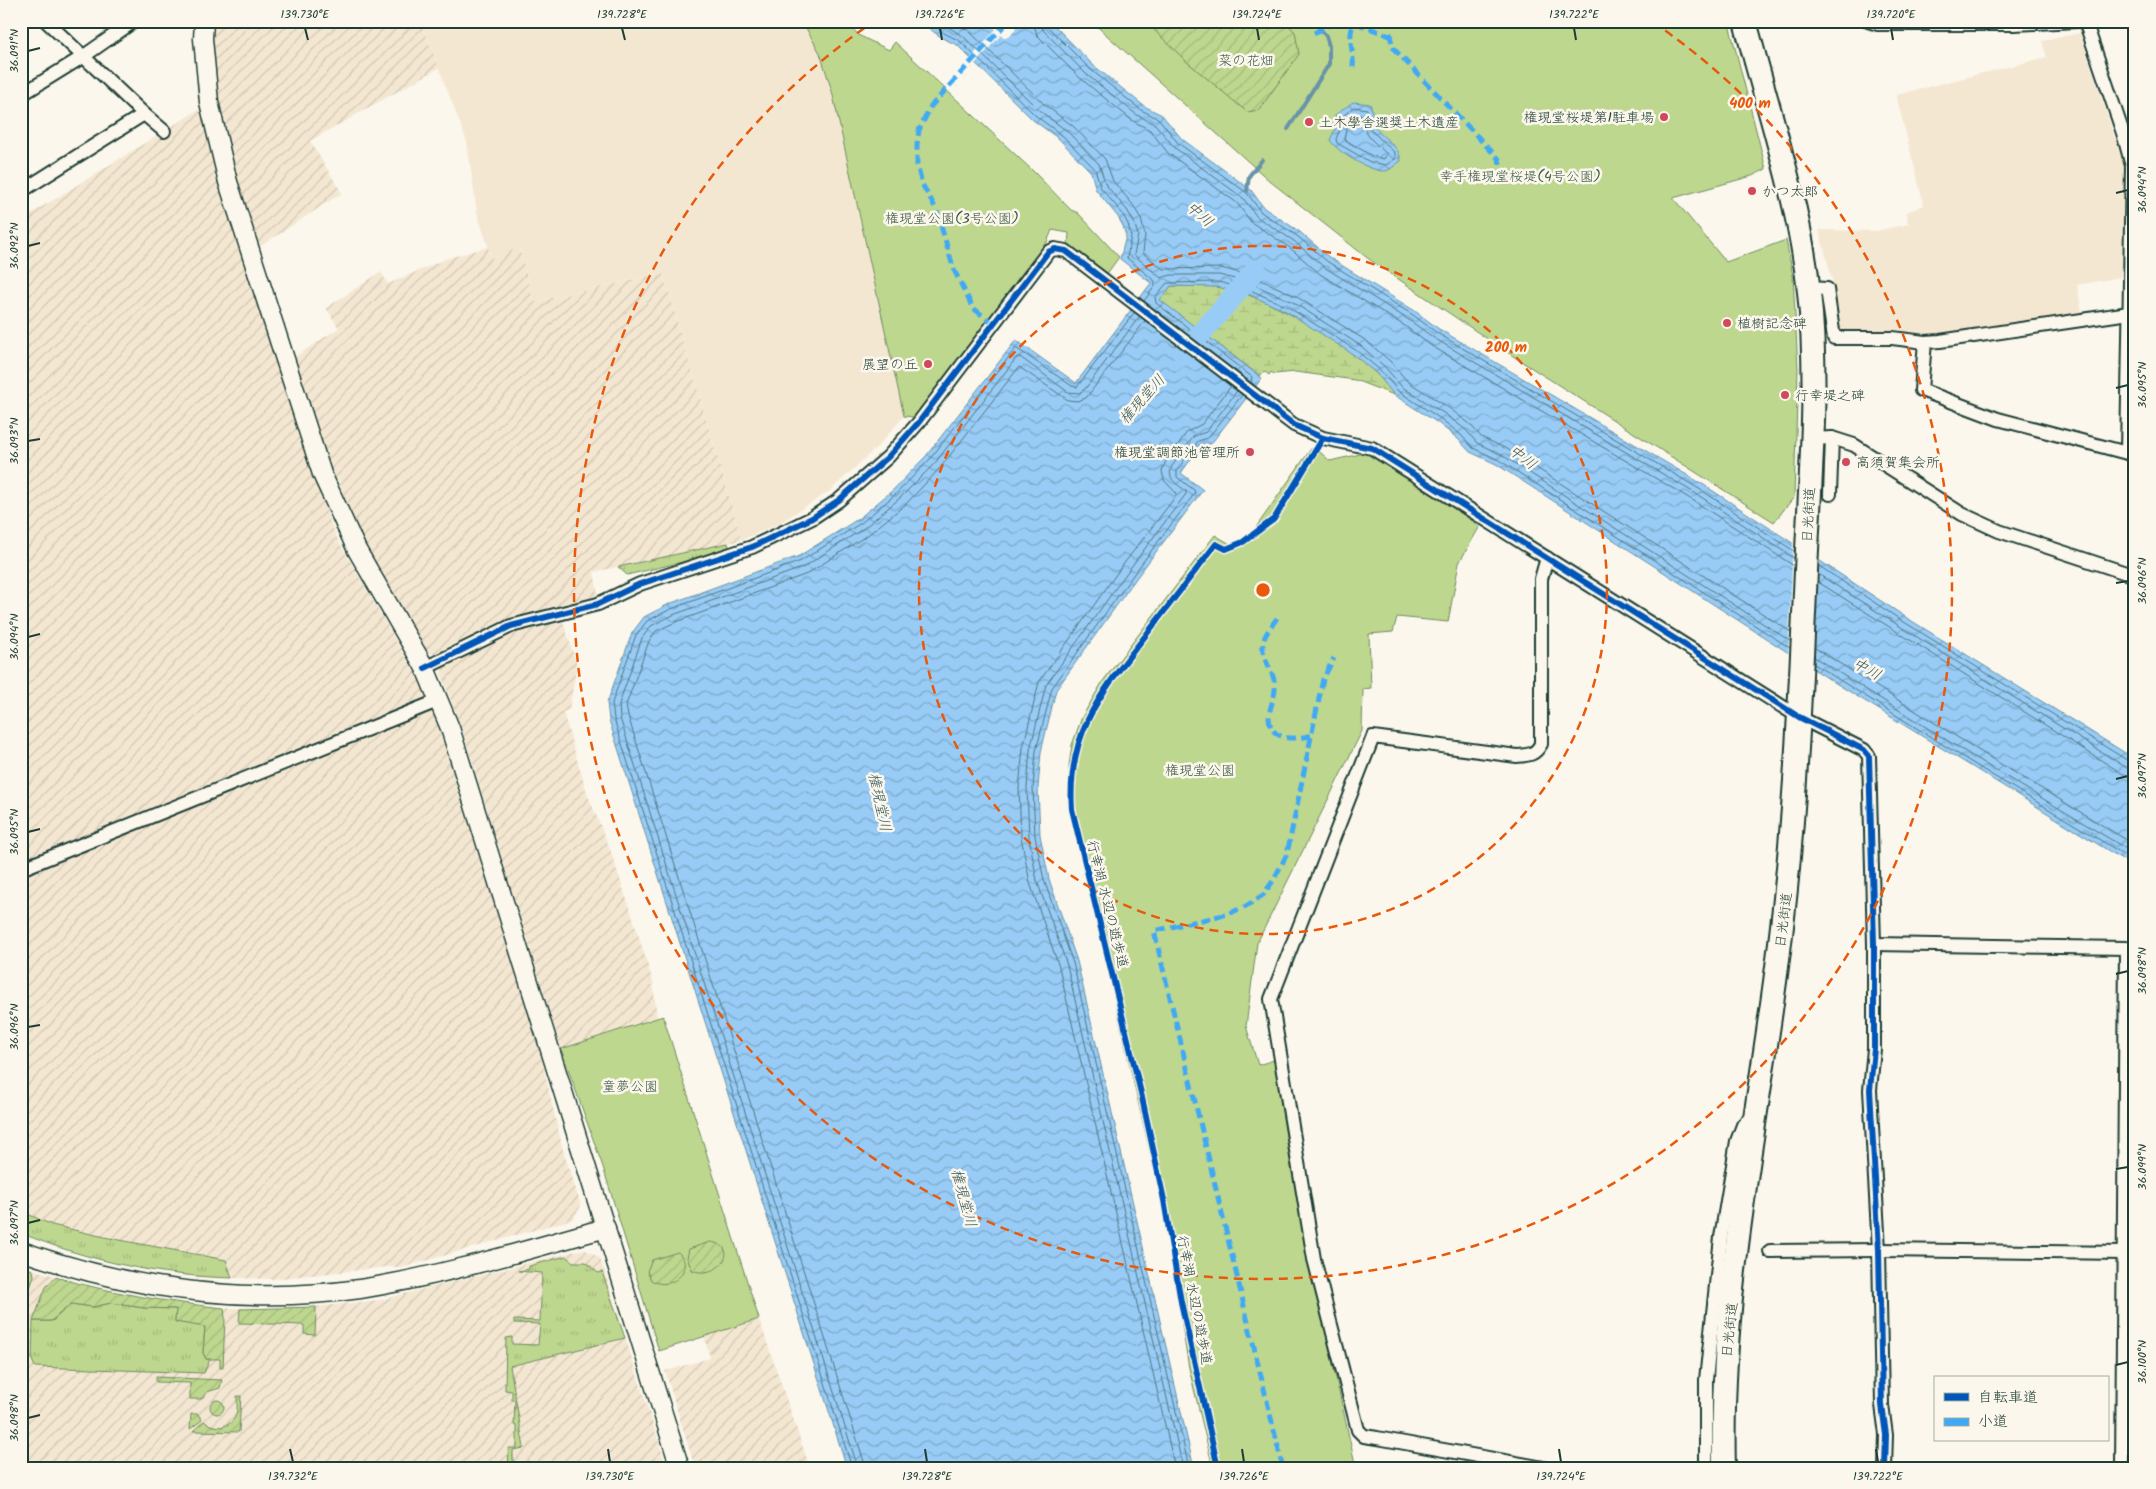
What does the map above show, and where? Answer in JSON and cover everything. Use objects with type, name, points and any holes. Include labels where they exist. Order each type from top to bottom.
[{"type":"highway","name":"日光街道","points":[[1738,1468],[1737,1431],[1740,1380],[1760,1117],[1792,829],[1809,505],[1822,439],[1809,288],[1798,227],[1746,21]]},
{"type":"highway","name":"日光街道","points":[[1724,1468],[1724,1384],[1736,1259],[1760,1117]]},
{"type":"street","points":[[46,21],[164,131]]},
{"type":"street","points":[[21,94],[84,56],[134,21]]},
{"type":"street","points":[[204,21],[203,39],[209,102],[228,182],[322,474],[357,550],[425,668],[440,700],[680,1468]]},
{"type":"street","points":[[1868,21],[1878,24],[2077,21]]},
{"type":"street","points":[[1925,342],[1921,390],[1998,419],[2127,453],[2132,166],[2124,133],[2085,21]]},
{"type":"street","points":[[25,189],[144,114]]},
{"type":"street","points":[[425,668],[496,632],[612,599],[640,584],[752,547],[812,518],[858,485],[900,443],[930,407],[1048,252],[1056,249],[1066,251],[1294,425],[1322,438],[1372,448],[1547,558],[1799,708],[1864,750],[1869,756],[1874,944],[1874,1049],[1870,1090],[1879,1250],[1882,1405],[1886,1435],[1885,1468]]},
{"type":"street","points":[[1809,288],[1827,289],[1834,338],[1892,338],[1925,342],[2129,313]]},
{"type":"street","points":[[1830,494],[1822,439],[1854,445],[1962,514],[1978,522],[2019,539],[2132,575]]},
{"type":"street","points":[[1544,1468],[1364,1436],[1358,1430],[1314,1259],[1270,998],[1373,737],[1517,756],[1529,756],[1537,751],[1541,744],[1540,579],[1547,558]]},
{"type":"street","points":[[21,869],[440,700]]},
{"type":"street","points":[[1874,944],[2126,948],[2122,1468]]},
{"type":"street","points":[[1706,1468],[1706,1380],[1721,1238],[1737,1141],[1743,1126],[1748,1120],[1760,1117]]},
{"type":"street","points":[[21,1251],[126,1281],[188,1291],[250,1295],[311,1294],[411,1279],[606,1228]]},
{"type":"street","points":[[1770,1251],[1879,1250],[2124,1253]]},
{"type":"shaded area","points":[[210,21],[421,21],[439,68],[310,141],[342,193],[256,249],[223,133],[213,72]]},
{"type":"shaded area","points":[[421,21],[802,21],[820,53],[832,91],[904,416],[880,444],[830,491],[778,524],[742,540],[663,273],[534,302],[519,249],[492,258],[477,213],[467,142]]},
{"type":"shaded area","points":[[2080,33],[2125,169],[2121,277],[2077,285],[2082,312],[1949,334],[1848,332],[1840,329],[1833,283],[1819,230],[1876,231],[1908,224],[1907,212],[1924,205],[1896,95],[2047,57],[2042,41]]},
{"type":"shaded area","points":[[203,107],[233,225],[330,521],[338,540],[428,696],[21,861],[21,220]]},
{"type":"shaded area","points":[[488,247],[492,258],[519,248],[534,302],[663,273],[742,540],[594,572],[598,595],[504,620],[434,654],[428,653],[373,559],[353,519],[337,478],[332,481],[293,358],[339,328],[326,308],[381,272],[388,284],[448,258]]},
{"type":"shaded area","points":[[563,621],[577,665],[569,710],[563,712],[587,793],[610,849],[653,982],[657,1018],[561,1049],[463,732],[441,674],[443,668],[510,635]]},
{"type":"shaded area","points":[[433,710],[539,1048],[563,1150],[581,1206],[573,1219],[401,1268],[388,1267],[273,1279],[196,1277],[167,1273],[102,1260],[46,1243],[21,1233],[21,876]]},
{"type":"shaded area","points":[[584,1249],[600,1258],[667,1468],[21,1468],[21,1266],[93,1287],[171,1302],[224,1308],[302,1308],[380,1300]]},
{"type":"shaded area","points":[[759,1319],[810,1468],[695,1468],[665,1371],[710,1358],[704,1336]]},
{"type":"green space","name":"権現堂公園(3号公園)","points":[[802,21],[844,21],[860,36],[889,50],[895,42],[1033,171],[1071,210],[1078,213],[1119,257],[1106,275],[1068,246],[1069,233],[1052,230],[1047,242],[914,417],[904,416],[832,91],[820,53]]},
{"type":"green space","name":"幸手権現堂桜堤(4号公園)","points":[[1091,21],[1719,21],[1730,28],[1766,169],[1752,176],[1673,198],[1726,262],[1786,240],[1793,276],[1798,369],[1794,497],[1774,522],[1516,358],[1370,260],[1271,182]]},
{"type":"green space","name":"菜の花畑","points":[[1145,21],[1285,21],[1295,32],[1299,54],[1259,110],[1247,112],[1186,61]]},
{"type":"green space","points":[[1171,286],[1217,287],[1256,298],[1278,308],[1301,320],[1344,348],[1379,376],[1394,395],[1355,380],[1296,372],[1274,374],[1271,372],[1269,375],[1264,371],[1260,376],[1159,300]]},
{"type":"green space","name":"権現堂公園","points":[[1313,446],[1330,461],[1369,452],[1480,526],[1459,563],[1448,622],[1397,617],[1393,632],[1369,634],[1371,688],[1363,689],[1362,731],[1257,943],[1246,1026],[1258,1065],[1274,1060],[1291,1167],[1309,1257],[1356,1468],[1213,1468],[1189,1368],[1162,1205],[1071,811],[1069,765],[1072,745],[1082,717],[1103,681],[1215,535],[1232,545],[1252,533]]},
{"type":"green space","points":[[728,543],[729,547],[682,562],[627,575],[618,567]]},
{"type":"green space","name":"童夢公園","points":[[663,1016],[759,1319],[659,1351],[603,1167],[561,1049]]},
{"type":"green space","points":[[21,1211],[52,1225],[109,1238],[226,1260],[232,1278],[205,1277],[151,1270],[72,1252],[21,1233]]},
{"type":"green space","points":[[710,1242],[720,1245],[725,1250],[726,1256],[723,1262],[710,1271],[692,1270],[687,1258],[689,1249]]},
{"type":"green space","points":[[678,1252],[683,1258],[684,1265],[679,1277],[667,1283],[651,1280],[647,1271],[652,1260]]},
{"type":"green space","points":[[566,1256],[573,1262],[586,1262],[598,1273],[602,1272],[625,1338],[510,1366],[524,1448],[513,1450],[513,1468],[508,1468],[509,1448],[517,1448],[517,1426],[514,1425],[515,1400],[512,1400],[512,1391],[505,1390],[506,1338],[512,1337],[512,1344],[538,1345],[540,1324],[514,1323],[514,1320],[540,1321],[542,1273],[518,1271]]},
{"type":"green space","points":[[21,1266],[33,1270],[34,1276],[21,1315]]},
{"type":"green space","points":[[55,1277],[139,1296],[224,1308],[223,1368],[220,1368],[220,1359],[206,1359],[203,1353],[205,1327],[175,1322],[176,1309],[144,1308],[111,1303],[93,1307],[71,1304],[51,1321],[33,1321],[46,1287]]},
{"type":"green space","points":[[111,1303],[144,1308],[177,1309],[176,1322],[205,1326],[203,1353],[206,1359],[210,1359],[204,1373],[35,1367],[32,1360],[33,1321],[52,1321],[71,1304],[93,1307]]},
{"type":"green space","points":[[316,1307],[315,1335],[304,1334],[304,1325],[239,1323],[240,1309]]},
{"type":"green space","points":[[156,1377],[222,1380],[220,1388],[207,1392],[202,1399],[190,1399],[190,1383],[156,1382]]},
{"type":"green space","points":[[237,1396],[241,1396],[239,1432],[193,1431],[204,1421],[216,1426],[229,1424],[236,1414]]},
{"type":"green space","points":[[217,1400],[222,1402],[224,1407],[222,1412],[217,1414],[212,1412],[210,1407],[212,1402]]},
{"type":"green space","points":[[191,1414],[198,1414],[202,1420],[190,1429]]},
{"type":"water","name":"中川","points":[[919,21],[1050,21],[1093,65],[1144,106],[1162,115],[1182,139],[1251,190],[1264,208],[1300,232],[1330,258],[1415,311],[1439,329],[1704,485],[1907,618],[2135,759],[2135,867],[1829,679],[1496,464],[1470,452],[1458,439],[1438,423],[1394,395],[1378,375],[1354,355],[1286,311],[1247,294],[1217,287],[1171,286],[1160,300],[1262,378],[1210,445],[1202,444],[1181,473],[1203,490],[1137,577],[1056,690],[1041,752],[1038,788],[1040,835],[1049,879],[1077,961],[1194,1468],[847,1468],[609,720],[607,703],[632,633],[644,617],[669,604],[799,556],[858,519],[893,490],[926,456],[1016,340],[1076,383],[1151,283],[1120,259],[1126,236],[1123,226],[1096,190],[1091,172],[1059,139],[1033,120],[957,45],[942,38]]},
{"type":"water","points":[[1353,102],[1370,104],[1375,127],[1394,146],[1400,155],[1401,161],[1388,170],[1378,170],[1362,164],[1339,150],[1330,140],[1337,125],[1335,115]]},
{"type":"pier","points":[[996,21],[1013,21],[1016,29],[1010,36],[1005,38],[1001,35],[974,65],[969,60],[996,29],[994,27]]},
{"type":"pier","points":[[1793,541],[1820,558],[1813,672],[1788,656]]},
{"type":"waterway","points":[[1288,129],[1329,64],[1329,46],[1326,36],[1314,21]]},
{"type":"waterway","points":[[1247,191],[1249,176],[1262,160]]},
{"type":"waterway","name":"権現堂川","points":[[1183,354],[1256,270]]},
{"type":"railway","points":[[2133,1468],[2135,1185]]},
{"type":"marked path","points":[[994,324],[973,308],[954,270],[936,209],[922,184],[917,165],[917,145],[919,130],[931,106],[1008,21]]},
{"type":"marked path","points":[[1353,67],[1351,31],[1356,23],[1390,36]]},
{"type":"marked path","points":[[1314,33],[1330,25]]},
{"type":"marked path","points":[[1393,34],[1390,36],[1394,49],[1499,159],[1501,169]]},
{"type":"marked path","points":[[1277,618],[1263,641],[1264,655],[1275,685],[1275,693],[1270,708],[1270,724],[1273,731],[1284,737],[1299,738],[1313,735]]},
{"type":"marked path","points":[[1283,1468],[1154,931],[1228,914],[1246,906],[1263,895],[1273,881],[1287,854],[1323,679],[1334,658]]},
{"type":"cycle path","points":[[425,668],[511,626],[598,604],[640,584],[752,547],[812,518],[839,500],[888,457],[919,422],[1048,252],[1055,249],[1066,251],[1294,425],[1323,438],[1372,448],[1799,717],[1864,750],[1869,756],[1874,944],[1874,1049],[1870,1090],[1879,1250],[1882,1405],[1886,1435],[1885,1468]]},
{"type":"cycle path","name":"行幸湖 水辺の遊歩道","points":[[1218,1468],[1181,1302],[1164,1200],[1141,1093],[1072,809],[1072,782],[1075,757],[1081,735],[1101,695],[1216,544],[1226,549],[1243,542],[1274,519],[1323,438]]},
{"type":"place","name":"権現堂桜堤第1駐車場","points":[[1664,117]]},
{"type":"place","name":"土木學舎選奨土木遺産","points":[[1309,122]]},
{"type":"place","name":"かつ太郎","points":[[1752,191]]},
{"type":"place","name":"植樹記念碑","points":[[1727,323]]},
{"type":"place","name":"展望の丘","points":[[928,364]]},
{"type":"place","name":"行幸堤之碑","points":[[1785,395]]},
{"type":"place","name":"権現堂調節池管理所","points":[[1250,452]]},
{"type":"place","name":"高須賀集会所","points":[[1846,462]]}]
